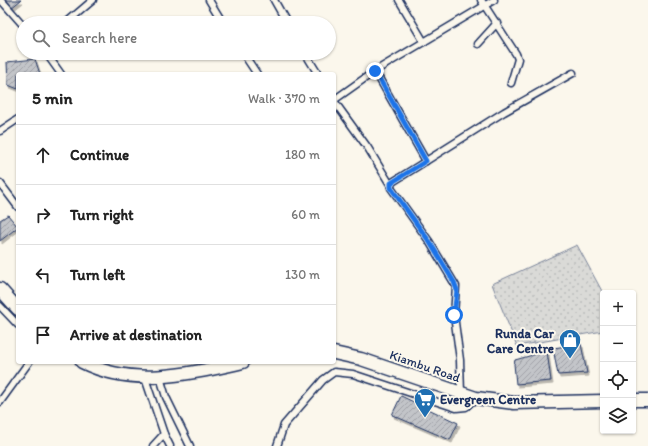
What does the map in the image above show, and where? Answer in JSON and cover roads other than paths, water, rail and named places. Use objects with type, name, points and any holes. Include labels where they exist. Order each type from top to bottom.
[{"type":"highway","points":[[0,289],[16,306]]},
{"type":"highway","name":"Kiambu Road","points":[[336,353],[361,359],[476,398],[514,403],[600,401]]},
{"type":"highway","points":[[87,364],[112,373],[145,378],[195,373],[234,364]]},
{"type":"highway","points":[[636,400],[648,400]]},
{"type":"street","points":[[1,0],[16,17]]},
{"type":"street","points":[[74,16],[93,0]]},
{"type":"street","points":[[209,0],[219,16]]},
{"type":"street","points":[[274,0],[283,16]]},
{"type":"street","points":[[399,0],[424,42]]},
{"type":"street","points":[[336,100],[375,71],[424,42],[483,3],[494,0]]},
{"type":"street","points":[[483,3],[497,23],[518,60],[512,83]]},
{"type":"street","points":[[478,44],[497,23]]},
{"type":"street","points":[[51,60],[60,72]]},
{"type":"street","points":[[248,60],[256,72]]},
{"type":"street","points":[[309,60],[317,72]]},
{"type":"street","points":[[375,71],[426,161]]},
{"type":"street","points":[[391,186],[391,183],[504,112],[573,73]]},
{"type":"street","points":[[336,104],[368,148],[391,186],[429,241],[456,286],[454,315],[460,360],[461,394]]},
{"type":"street","points":[[0,131],[16,120]]},
{"type":"street","points":[[0,184],[16,204]]},
{"type":"street","points":[[0,306],[16,323]]},
{"type":"street","points":[[0,402],[28,364]]},
{"type":"street","points":[[277,446],[284,425],[324,380],[334,372],[345,372],[456,408],[466,408],[476,398]]},
{"type":"street","points":[[160,377],[166,397],[190,446]]},
{"type":"street","points":[[145,378],[164,434],[170,446]]},
{"type":"street","points":[[415,394],[421,380]]},
{"type":"street","points":[[152,446],[164,434]]},
{"type":"place","name":"Runda Car Care Centre","points":[[570,360]]},
{"type":"place","name":"Evergreen Centre","points":[[425,418]]}]
